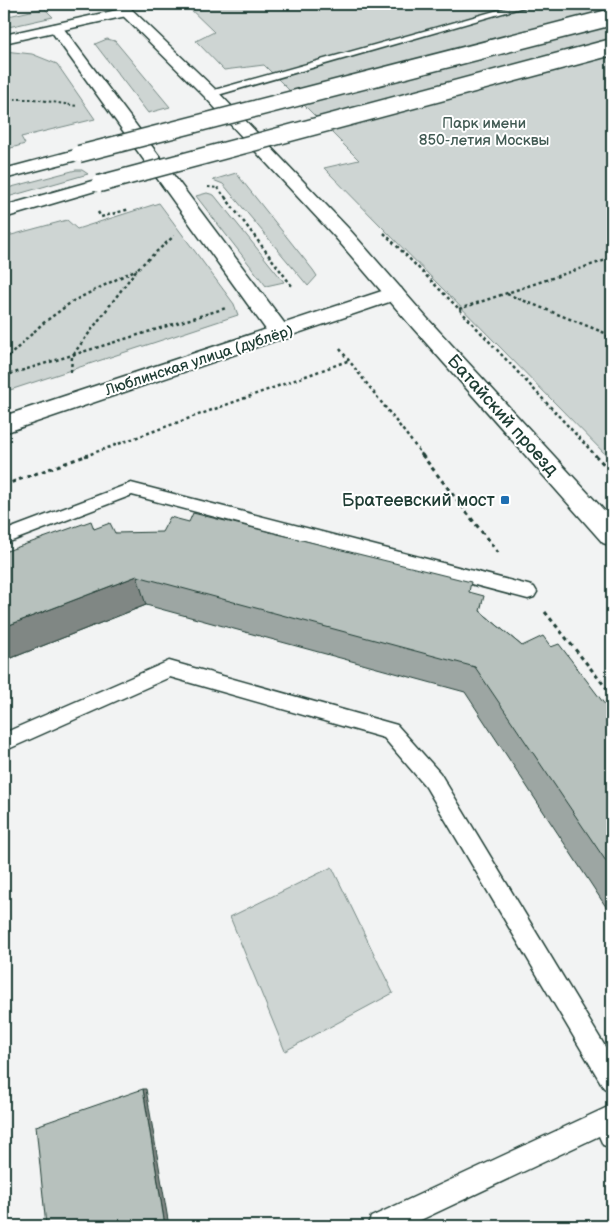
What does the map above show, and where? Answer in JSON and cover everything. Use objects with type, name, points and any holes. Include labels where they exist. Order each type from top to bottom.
[{"type":"main road","name":"Батайский проезд","points":[[122,8],[211,94],[342,233],[394,294],[612,536]]},
{"type":"main road","points":[[4,39],[56,28],[122,8]]},
{"type":"main road","points":[[4,174],[612,17]]},
{"type":"main road","points":[[56,28],[280,333]]},
{"type":"main road","points":[[4,212],[99,184],[612,46]]},
{"type":"main road","name":"Люблинская улица (дублёр)","points":[[4,425],[394,294]]},
{"type":"lane","points":[[211,94],[285,75],[529,4]]},
{"type":"lane","points":[[236,120],[283,108],[288,112]]},
{"type":"lane","points":[[4,538],[131,489],[528,592]]},
{"type":"lane","points":[[4,742],[169,669],[390,731],[432,780],[612,1080]]},
{"type":"lane","points":[[380,1226],[610,1124]]},
{"type":"path","points":[[4,99],[34,99],[82,107]]},
{"type":"path","points":[[199,188],[218,188],[292,286]]},
{"type":"path","points":[[71,380],[72,356],[137,269],[171,238],[180,235]]},
{"type":"path","points":[[612,258],[506,294],[458,308],[612,473]]},
{"type":"path","points":[[4,361],[42,324],[73,301],[137,269]]},
{"type":"path","points":[[506,294],[605,333],[612,333]]},
{"type":"path","points":[[4,376],[230,306]]},
{"type":"path","points":[[605,333],[612,342]]},
{"type":"path","points":[[340,349],[528,592],[612,695]]},
{"type":"path","points":[[4,485],[350,360]]},
{"type":"green space","name":"Парк имени 850-летия Москвы","points":[[185,4],[612,4],[612,461],[324,168],[359,160],[264,65],[224,70],[196,41],[214,32]]},
{"type":"green space","points":[[44,8],[53,17],[4,28],[4,17]]},
{"type":"green space","points":[[107,39],[115,41],[170,107],[148,113],[95,44]]},
{"type":"green space","points":[[4,51],[32,54],[57,64],[95,119],[21,137],[25,144],[4,150]]},
{"type":"green space","points":[[82,170],[88,174],[4,198],[4,189]]},
{"type":"green space","points":[[236,173],[317,276],[308,286],[223,184],[213,180]]},
{"type":"green space","points":[[207,193],[214,195],[284,282],[266,286],[196,196]]},
{"type":"green space","points":[[159,203],[234,304],[238,315],[4,392],[4,237],[67,220],[77,229]]},
{"type":"green space","points":[[332,867],[393,993],[285,1051],[230,917]]},
{"type":"building","points":[[193,513],[471,582],[469,592],[484,596],[480,611],[522,646],[543,636],[551,647],[559,644],[612,714],[612,870],[475,667],[137,576],[4,627],[4,552],[91,521],[94,529],[110,523],[115,533],[162,532],[170,517],[189,522]]},
{"type":"building","points":[[143,1089],[165,1226],[46,1226],[36,1126]]},
{"type":"place","name":"Братеевский мост","points":[[505,500]]}]
